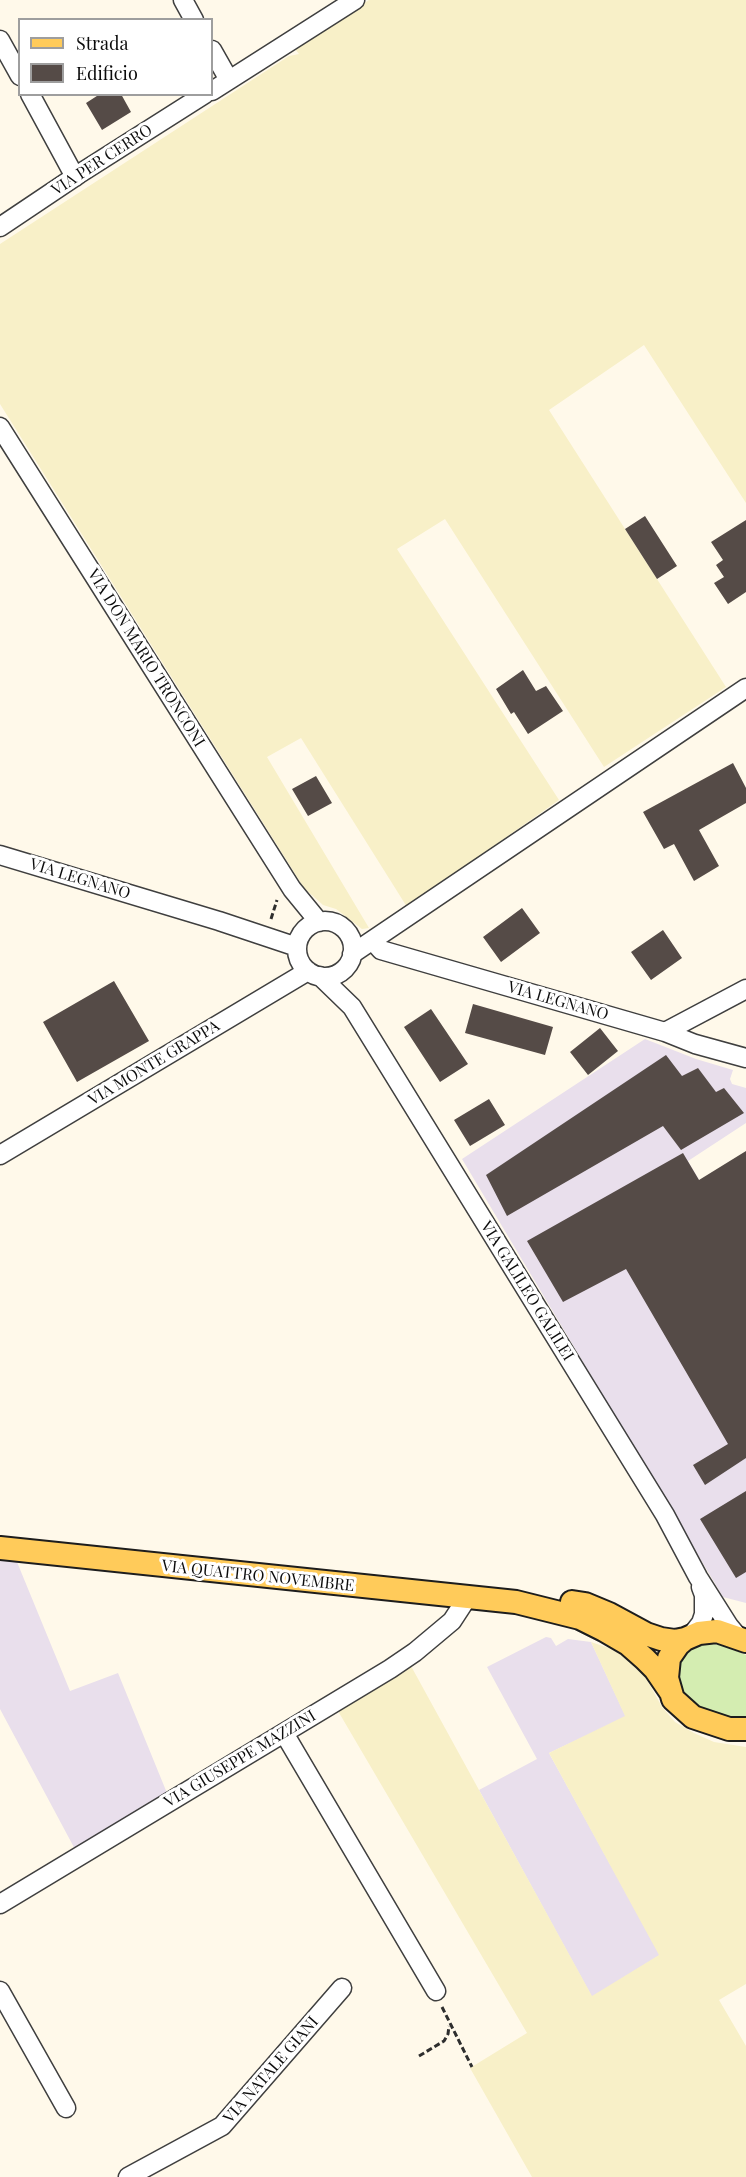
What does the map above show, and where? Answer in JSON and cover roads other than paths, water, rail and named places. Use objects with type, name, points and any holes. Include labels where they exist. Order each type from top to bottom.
[{"type":"main road","name":"VIA QUATTRO NOVEMBRE","points":[[0,1548],[516,1602],[580,1618],[604,1630],[628,1644],[645,1659],[655,1669],[678,1706],[693,1717],[729,1729],[744,1729]]},
{"type":"main road","name":"VIA QUATTRO NOVEMBRE","points":[[516,1602],[547,1599],[585,1604],[654,1636],[675,1641],[699,1633],[717,1631],[744,1639]]},
{"type":"main road","points":[[670,1691],[667,1678],[669,1658],[687,1638]]},
{"type":"street","points":[[183,0],[193,18]]},
{"type":"street","points":[[213,90],[355,0]]},
{"type":"street","points":[[0,40],[18,72]]},
{"type":"street","points":[[213,52],[229,80]]},
{"type":"street","points":[[31,96],[75,177]]},
{"type":"street","name":"VIA PER CERRO","points":[[0,227],[203,96]]},
{"type":"street","name":"VIA DON MARIO TRONCONI","points":[[0,427],[292,889],[319,922]]},
{"type":"street","points":[[349,961],[353,945],[344,929],[328,921],[306,928],[299,941],[300,961],[314,974],[338,974],[349,961],[373,941],[746,688]]},
{"type":"street","name":"VIA LEGNANO","points":[[0,855],[219,921],[299,941]]},
{"type":"street","name":"VIA DON MARIO TRONCONI","points":[[292,889],[299,941]]},
{"type":"street","name":"VIA LEGNANO","points":[[373,941],[381,950],[665,1032],[695,1044],[746,1058]]},
{"type":"street","name":"VIA GALILEO GALILEI","points":[[349,961],[352,1007]]},
{"type":"street","name":"VIA GALILEO GALILEI","points":[[314,974],[352,1007],[665,1515],[698,1577],[729,1626],[744,1639]]},
{"type":"street","name":"VIA MONTE GRAPPA","points":[[0,1155],[314,974]]},
{"type":"street","points":[[665,1032],[746,989]]},
{"type":"street","name":"VIA GALILEO GALILEI","points":[[687,1638],[701,1623],[704,1614],[704,1595],[698,1577]]},
{"type":"street","name":"VIA GIUSEPPE MAZZINI","points":[[0,1904],[416,1652],[452,1621],[466,1598]]},
{"type":"street","points":[[284,1733],[436,1991]]},
{"type":"street","name":"VIA NATALE GIANI","points":[[128,2177],[222,2126],[342,1988]]},
{"type":"street","points":[[0,1991],[66,2108]]}]
